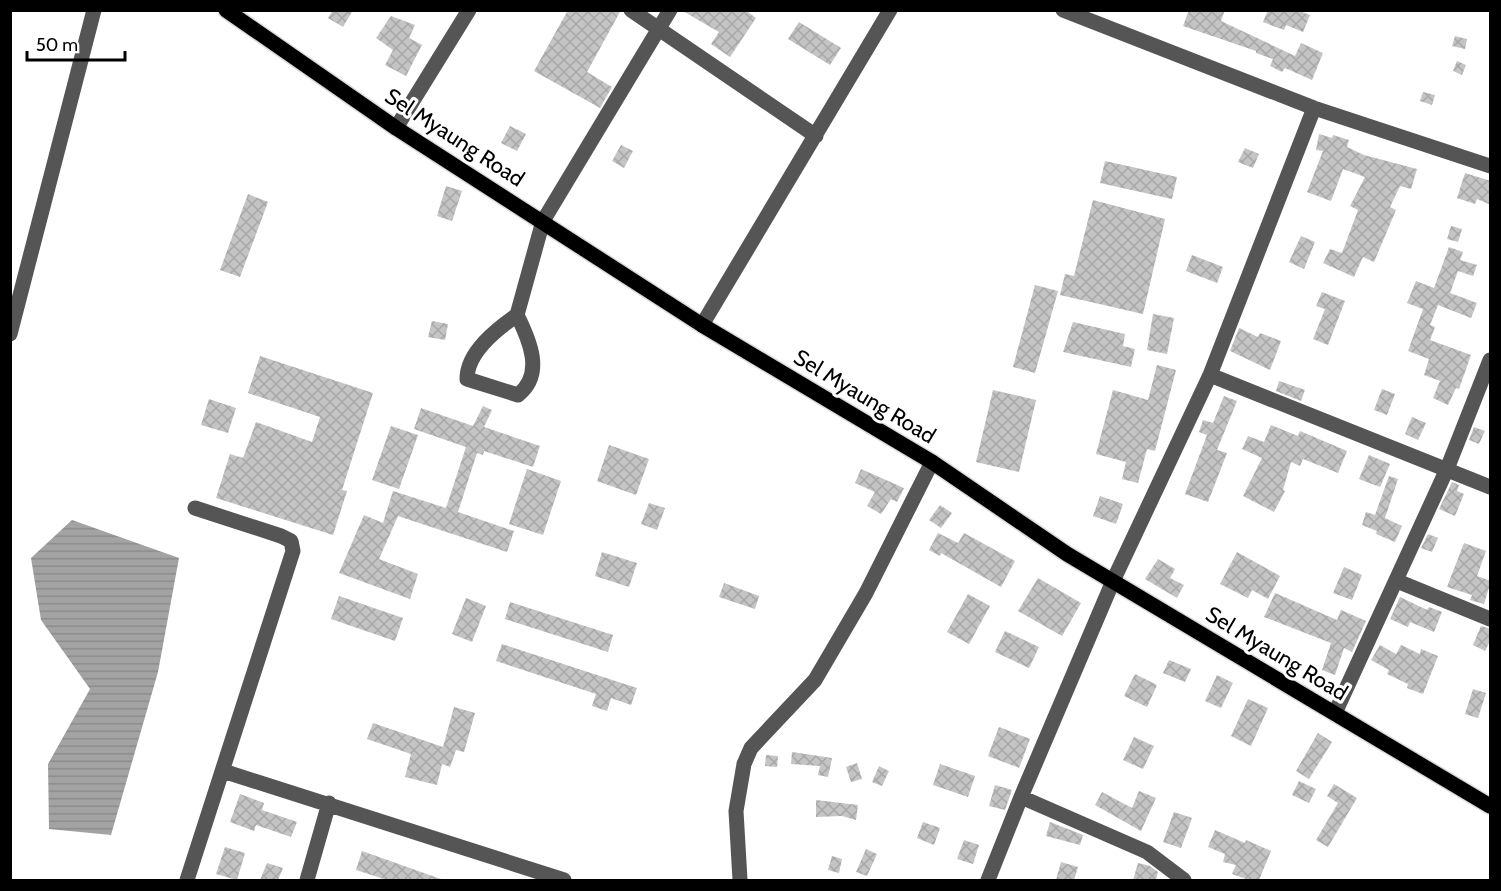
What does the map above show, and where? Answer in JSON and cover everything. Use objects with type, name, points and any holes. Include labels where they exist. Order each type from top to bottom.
[{"type":"main road","name":"Sel Myaung Road","points":[[226,10],[396,128],[702,325],[932,462],[1067,554],[1491,806]]},
{"type":"street","points":[[10,334],[15,295],[94,10]]},
{"type":"street","points":[[396,128],[469,10]]},
{"type":"street","points":[[631,10],[816,136]]},
{"type":"street","points":[[517,315],[531,342],[533,369],[525,389],[518,395],[467,379],[467,371],[481,346],[497,329],[517,315],[543,221],[657,28],[670,10]]},
{"type":"street","points":[[702,325],[890,10]]},
{"type":"street","points":[[1063,10],[1314,108],[1491,166]]},
{"type":"street","points":[[988,880],[1113,582],[1210,375],[1314,108]]},
{"type":"street","points":[[1335,714],[1447,469],[1491,360]]},
{"type":"street","points":[[1210,375],[1491,487]]},
{"type":"street","points":[[740,880],[736,811],[744,764],[751,748],[815,680],[866,593],[932,462]]},
{"type":"street","points":[[187,880],[293,551],[291,541],[280,536],[195,508]]},
{"type":"street","points":[[1397,581],[1491,619]]},
{"type":"street","points":[[223,771],[564,880]]},
{"type":"street","points":[[1021,797],[1147,852],[1184,880]]},
{"type":"street","points":[[307,880],[329,804]]},
{"type":"shaded area","points":[[72,520],[179,558],[158,672],[111,835],[49,829],[48,764],[90,689],[41,620],[31,558]]},
{"type":"building","points":[[333,10],[353,10],[343,27],[328,18]]},
{"type":"building","points":[[568,10],[621,10],[587,72],[612,87],[600,108],[534,71]]},
{"type":"building","points":[[681,10],[745,10],[756,18],[730,57],[711,44],[719,32]]},
{"type":"building","points":[[1189,10],[1225,10],[1221,21],[1295,56],[1301,43],[1323,53],[1312,80],[1285,68],[1282,72],[1270,66],[1273,59],[1256,53],[1256,51],[1183,26]]},
{"type":"building","points":[[1268,10],[1297,10],[1310,15],[1303,32],[1286,25],[1284,30],[1263,22]]},
{"type":"building","points":[[391,16],[415,25],[409,38],[422,45],[406,76],[385,65],[393,50],[376,38]]},
{"type":"building","points":[[799,22],[841,48],[830,65],[788,39]]},
{"type":"building","points":[[1455,36],[1467,39],[1465,49],[1452,46]]},
{"type":"building","points":[[1457,61],[1466,65],[1462,75],[1453,71]]},
{"type":"building","points":[[1423,92],[1435,95],[1432,105],[1420,101]]},
{"type":"building","points":[[510,126],[526,134],[517,151],[501,143]]},
{"type":"building","points":[[1319,134],[1349,140],[1347,147],[1364,155],[1417,169],[1411,189],[1400,186],[1390,207],[1396,210],[1374,262],[1363,257],[1354,277],[1323,263],[1330,249],[1342,253],[1358,210],[1350,206],[1365,177],[1343,169],[1331,201],[1307,192],[1323,151],[1316,150]]},
{"type":"building","points":[[621,145],[633,151],[624,168],[612,161]]},
{"type":"building","points":[[1245,148],[1259,154],[1253,168],[1238,162]]},
{"type":"building","points":[[1105,161],[1177,177],[1172,199],[1100,183]]},
{"type":"building","points":[[1465,173],[1491,181],[1491,205],[1477,199],[1475,204],[1457,198]]},
{"type":"building","points":[[446,186],[462,191],[452,221],[437,216]]},
{"type":"building","points":[[248,194],[268,202],[240,277],[220,270]]},
{"type":"building","points":[[1093,200],[1165,219],[1143,314],[1060,295],[1065,274],[1074,276]]},
{"type":"building","points":[[1451,226],[1462,229],[1458,242],[1447,239]]},
{"type":"building","points":[[1301,236],[1315,242],[1304,269],[1289,262]]},
{"type":"building","points":[[1449,247],[1463,252],[1460,260],[1477,265],[1473,276],[1458,271],[1450,293],[1477,303],[1471,318],[1438,305],[1430,325],[1435,327],[1430,340],[1471,355],[1459,389],[1456,388],[1448,405],[1433,398],[1440,381],[1424,375],[1429,359],[1408,351],[1423,309],[1407,303],[1416,281],[1434,288]]},
{"type":"building","points":[[1192,255],[1223,267],[1217,283],[1186,271]]},
{"type":"building","points":[[1035,285],[1058,291],[1035,373],[1013,367]]},
{"type":"building","points":[[1322,292],[1345,301],[1328,345],[1313,339],[1325,309],[1316,306]]},
{"type":"building","points":[[1153,314],[1174,318],[1167,354],[1147,350]]},
{"type":"building","points":[[432,321],[448,324],[445,340],[428,337]]},
{"type":"building","points":[[1073,322],[1125,334],[1123,346],[1135,349],[1131,367],[1063,352]]},
{"type":"building","points":[[1239,328],[1258,337],[1260,333],[1281,341],[1270,370],[1230,351]]},
{"type":"building","points":[[260,356],[373,393],[342,490],[347,491],[333,535],[216,498],[230,454],[243,458],[256,422],[312,442],[320,417],[248,393]]},
{"type":"building","points":[[1157,365],[1176,370],[1155,451],[1147,449],[1138,483],[1122,479],[1126,462],[1096,454],[1113,390],[1148,400]]},
{"type":"building","points":[[1279,381],[1305,390],[1301,401],[1276,391]]},
{"type":"building","points":[[1382,389],[1395,394],[1387,415],[1374,410]]},
{"type":"building","points":[[993,390],[1036,400],[1019,472],[976,462]]},
{"type":"building","points":[[1224,396],[1237,401],[1217,450],[1227,453],[1208,502],[1185,494],[1207,435],[1199,432],[1203,420],[1213,423]]},
{"type":"building","points":[[209,399],[236,408],[228,433],[201,425]]},
{"type":"building","points":[[483,406],[492,410],[484,427],[540,446],[533,467],[484,451],[483,455],[477,453],[458,512],[514,531],[507,552],[398,516],[379,559],[418,574],[410,599],[339,573],[364,515],[383,523],[393,491],[446,508],[466,447],[414,429],[421,408],[473,426]]},
{"type":"building","points":[[1412,417],[1426,423],[1418,440],[1405,434]]},
{"type":"building","points":[[1271,425],[1298,436],[1300,431],[1347,451],[1338,473],[1303,459],[1300,466],[1291,462],[1283,490],[1285,491],[1274,512],[1243,496],[1262,458],[1242,449],[1248,436],[1264,442]]},
{"type":"building","points":[[391,426],[418,435],[399,489],[372,480]]},
{"type":"building","points":[[1474,427],[1485,431],[1479,444],[1469,440]]},
{"type":"building","points":[[609,445],[649,459],[636,495],[597,481]]},
{"type":"building","points":[[1369,455],[1390,464],[1380,487],[1359,479]]},
{"type":"building","points":[[527,469],[561,481],[543,535],[509,524]]},
{"type":"building","points":[[861,469],[904,488],[897,502],[891,499],[881,514],[867,506],[875,492],[855,483]]},
{"type":"building","points":[[1389,476],[1398,479],[1385,518],[1402,526],[1395,542],[1362,525],[1366,512],[1375,515]]},
{"type":"building","points":[[1452,482],[1459,485],[1457,491],[1464,494],[1455,516],[1439,509]]},
{"type":"building","points":[[1100,496],[1123,504],[1116,524],[1093,516]]},
{"type":"building","points":[[649,503],[665,508],[657,530],[641,524]]},
{"type":"building","points":[[940,505],[952,513],[941,528],[929,520]]},
{"type":"building","points":[[938,533],[958,543],[964,533],[1015,561],[1001,587],[941,553],[940,556],[929,550]]},
{"type":"building","points":[[1428,534],[1438,538],[1432,552],[1421,548]]},
{"type":"building","points":[[1464,543],[1486,551],[1477,576],[1491,581],[1484,604],[1470,600],[1472,595],[1447,587]]},
{"type":"building","points":[[602,552],[637,563],[629,587],[595,576]]},
{"type":"building","points":[[1237,552],[1280,576],[1268,599],[1252,590],[1248,598],[1220,584]]},
{"type":"building","points":[[1158,559],[1175,569],[1170,578],[1184,585],[1177,598],[1145,579]]},
{"type":"building","points":[[1344,567],[1362,575],[1352,600],[1333,593]]},
{"type":"building","points":[[1038,578],[1081,603],[1062,636],[1018,611]]},
{"type":"building","points":[[724,583],[759,596],[755,609],[719,597]]},
{"type":"building","points":[[1275,593],[1337,620],[1341,610],[1366,621],[1352,652],[1344,648],[1335,675],[1322,670],[1331,643],[1264,617]]},
{"type":"building","points":[[968,594],[990,606],[969,644],[947,632]]},
{"type":"building","points":[[339,596],[403,618],[395,641],[331,619]]},
{"type":"building","points":[[1400,597],[1427,610],[1429,607],[1442,612],[1434,632],[1410,622],[1408,627],[1390,619]]},
{"type":"building","points":[[466,598],[486,606],[472,642],[452,634]]},
{"type":"building","points":[[510,602],[613,635],[608,652],[505,619]]},
{"type":"building","points":[[1481,626],[1491,629],[1491,639],[1485,651],[1473,645]]},
{"type":"building","points":[[1005,631],[1039,647],[1029,668],[995,652]]},
{"type":"building","points":[[502,644],[637,688],[631,705],[611,698],[607,711],[592,706],[596,694],[496,661]]},
{"type":"building","points":[[1380,645],[1396,654],[1401,645],[1420,654],[1421,649],[1438,656],[1423,694],[1407,688],[1408,684],[1387,674],[1389,670],[1371,660]]},
{"type":"building","points":[[1169,660],[1191,669],[1185,682],[1163,673]]},
{"type":"building","points":[[1135,674],[1157,685],[1147,707],[1124,696]]},
{"type":"building","points":[[1217,675],[1233,683],[1221,708],[1205,701]]},
{"type":"building","points":[[1473,689],[1486,693],[1478,718],[1465,714]]},
{"type":"building","points":[[1248,699],[1268,708],[1251,746],[1231,736]]},
{"type":"building","points":[[454,707],[475,713],[464,752],[456,750],[450,767],[442,764],[437,785],[405,777],[411,754],[367,739],[373,723],[443,747]]},
{"type":"building","points":[[999,727],[1030,739],[1019,768],[988,756]]},
{"type":"building","points":[[1318,733],[1332,742],[1309,779],[1296,771]]},
{"type":"building","points":[[1134,737],[1154,746],[1143,769],[1123,760]]},
{"type":"building","points":[[792,752],[832,758],[828,777],[818,775],[820,766],[791,764]]},
{"type":"building","points":[[766,755],[778,756],[777,767],[765,766]]},
{"type":"building","points":[[857,763],[862,779],[851,782],[846,767]]},
{"type":"building","points":[[940,764],[975,776],[968,797],[933,785]]},
{"type":"building","points":[[879,766],[889,771],[882,786],[872,782]]},
{"type":"building","points":[[1299,781],[1316,789],[1309,803],[1292,795]]},
{"type":"building","points":[[1334,784],[1357,798],[1328,847],[1316,840],[1338,803],[1327,796]]},
{"type":"building","points":[[995,785],[1012,790],[1005,810],[989,806]]},
{"type":"building","points":[[1139,791],[1156,798],[1141,831],[1095,805],[1102,792],[1132,808]]},
{"type":"building","points":[[240,794],[264,803],[262,810],[297,822],[291,837],[256,825],[254,831],[230,822]]},
{"type":"building","points":[[816,800],[858,805],[856,820],[842,816],[816,817]]},
{"type":"building","points":[[1174,812],[1192,818],[1181,848],[1163,842]]},
{"type":"building","points":[[923,822],[940,828],[934,845],[917,838]]},
{"type":"building","points":[[1050,822],[1083,835],[1080,845],[1046,836]]},
{"type":"building","points":[[1215,830],[1271,851],[1259,880],[1249,880],[1232,874],[1236,865],[1223,862],[1225,854],[1208,847]]},
{"type":"building","points":[[964,840],[979,845],[973,864],[957,859]]},
{"type":"building","points":[[225,847],[245,853],[237,880],[216,874]]},
{"type":"building","points":[[866,849],[877,854],[867,876],[856,872]]},
{"type":"building","points":[[362,851],[441,880],[387,880],[356,870]]},
{"type":"building","points":[[832,856],[842,859],[839,873],[828,870]]},
{"type":"building","points":[[1061,862],[1078,867],[1074,880],[1056,880]]},
{"type":"building","points":[[267,863],[283,868],[278,880],[260,880]]},
{"type":"building","points":[[1138,863],[1150,866],[1158,872],[1156,880],[1133,880]]}]
